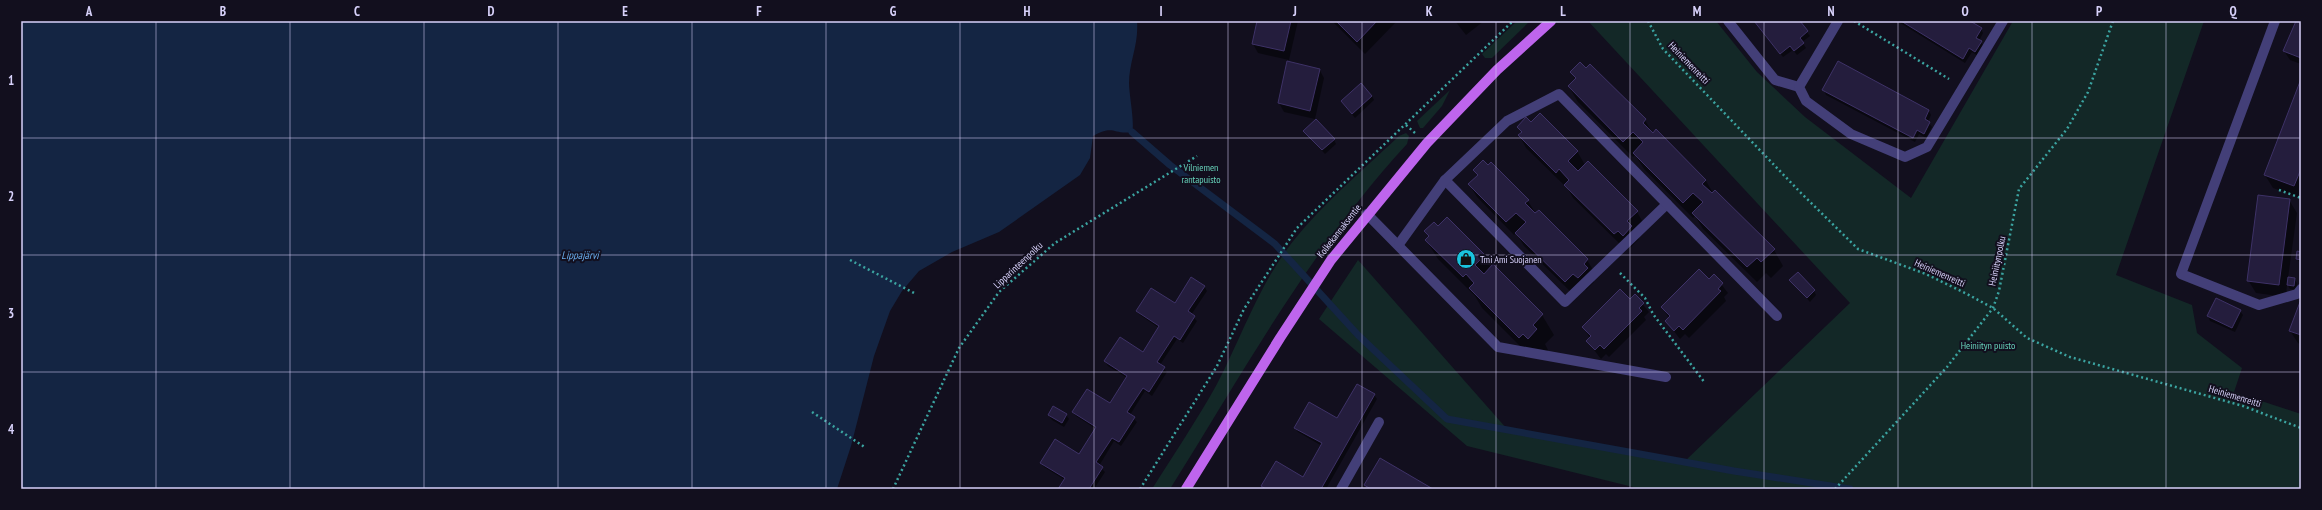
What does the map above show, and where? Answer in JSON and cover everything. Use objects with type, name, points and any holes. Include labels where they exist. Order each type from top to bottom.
[{"type":"main road","name":"Kolkekannaksentie","points":[[1186,489],[1280,338],[1331,260],[1367,214],[1427,143],[1497,70],[1551,21]]},
{"type":"lane","points":[[1728,21],[1775,80],[1799,88],[1806,101],[1851,134],[1905,158],[1927,147],[2003,21]]},
{"type":"lane","points":[[1799,88],[1838,21]]},
{"type":"lane","points":[[2275,21],[2181,274],[2259,305],[2297,294],[2301,289]]},
{"type":"lane","points":[[1399,244],[1445,180],[1507,121],[1558,94],[1776,316]]},
{"type":"lane","points":[[1445,180],[1565,302],[1667,204]]},
{"type":"lane","points":[[1367,214],[1399,244],[1498,347],[1666,377]]},
{"type":"lane","points":[[1341,489],[1379,422]]},
{"type":"path","points":[[1140,489],[1216,366],[1244,309],[1298,228],[1513,21]]},
{"type":"path","name":"Heiniemenreitti","points":[[1648,21],[1663,49],[1800,192],[1858,249],[1926,274],[1993,308],[2027,338],[2070,357],[2243,406],[2301,428]]},
{"type":"path","points":[[1854,21],[1963,88]]},
{"type":"path","name":"Heiniitynpolku","points":[[1835,489],[1846,475],[1947,367],[1993,308],[1999,291],[2019,190],[2067,129],[2088,92],[2113,21]]},
{"type":"path","name":"Lipparinteenpolku","points":[[893,489],[959,348],[1000,292],[1055,243],[1152,185],[1196,156]]},
{"type":"path","points":[[2278,190],[2301,198]]},
{"type":"path","points":[[850,260],[916,294]]},
{"type":"path","points":[[1608,261],[1644,298],[1653,314],[1704,383]]},
{"type":"path","points":[[812,412],[866,448]]},
{"type":"green space","points":[[1517,21],[1530,21],[1492,58],[1485,58],[1482,54]]},
{"type":"green space","name":"Heiniityn puisto","points":[[1588,21],[1716,21],[1757,72],[1805,117],[1911,198],[2013,21],[2204,21],[2116,275],[2192,305],[2197,333],[2242,368],[2234,392],[2301,414],[2301,489],[1641,489],[1467,446],[1319,319],[1358,260],[1507,429],[1685,461],[1850,303]]},
{"type":"green space","points":[[1450,90],[1442,106],[1423,128],[1420,128],[1417,121]]},
{"type":"green space","points":[[1406,133],[1409,136],[1407,144],[1340,225],[1310,267],[1252,355],[1170,489],[1152,489],[1217,384],[1265,284],[1285,252],[1324,206],[1399,136]]},
{"type":"water","name":"Lippajärvi","points":[[21,21],[1137,21],[1137,37],[1129,75],[1133,128],[1132,132],[1126,133],[1110,130],[1093,136],[1090,158],[1080,175],[999,232],[952,252],[919,271],[902,291],[890,311],[874,356],[851,446],[837,489],[21,489]]},
{"type":"building","points":[[1257,21],[1291,21],[1284,51],[1252,44]]},
{"type":"building","points":[[1336,21],[1377,21],[1357,42]]},
{"type":"building","points":[[1754,21],[1800,21],[1808,31],[1800,38],[1804,43],[1794,51],[1790,46],[1780,54]]},
{"type":"building","points":[[1901,21],[1970,21],[1982,28],[1976,38],[1982,41],[1975,52],[1969,48],[1963,59]]},
{"type":"building","points":[[2296,21],[2301,21],[2301,58],[2283,51]]},
{"type":"building","points":[[1287,61],[1320,69],[1310,111],[1278,103]]},
{"type":"building","points":[[1838,61],[1929,110],[1925,119],[1930,122],[1924,134],[1917,130],[1913,138],[1822,90]]},
{"type":"building","points":[[1580,62],[1586,68],[1590,64],[1646,119],[1643,123],[1653,133],[1656,129],[1706,180],[1702,184],[1712,193],[1715,190],[1775,249],[1761,262],[1757,258],[1747,267],[1692,213],[1703,202],[1693,193],[1683,203],[1633,153],[1643,142],[1633,132],[1623,142],[1568,86],[1576,78],[1570,72]]},
{"type":"building","points":[[2301,79],[2301,169],[2294,186],[2264,175]]},
{"type":"building","points":[[1361,83],[1372,96],[1352,114],[1341,101]]},
{"type":"building","points":[[1540,113],[1578,151],[1568,161],[1578,171],[1588,161],[1638,211],[1627,221],[1632,226],[1623,236],[1618,231],[1614,234],[1564,185],[1569,180],[1559,169],[1556,173],[1518,135],[1522,132],[1517,127],[1526,117],[1531,122]]},
{"type":"building","points":[[1316,119],[1335,139],[1322,150],[1303,131]]},
{"type":"building","points":[[1483,160],[1488,165],[1491,162],[1529,200],[1525,203],[1535,213],[1539,210],[1588,259],[1584,264],[1588,268],[1578,278],[1573,274],[1565,282],[1515,233],[1526,222],[1516,213],[1506,222],[1468,184],[1478,175],[1473,170]]},
{"type":"building","points":[[2258,195],[2290,199],[2279,285],[2247,281]]},
{"type":"building","points":[[1447,217],[1485,255],[1475,265],[1484,274],[1493,264],[1543,314],[1533,325],[1537,329],[1528,339],[1523,334],[1519,338],[1469,288],[1474,283],[1466,274],[1463,277],[1425,240],[1429,236],[1424,231],[1434,222],[1438,226]]},
{"type":"building","points":[[2297,251],[2301,252],[2301,260],[2296,259]]},
{"type":"building","points":[[1699,269],[1709,279],[1714,274],[1723,283],[1718,289],[1721,291],[1683,330],[1679,326],[1674,331],[1665,321],[1670,316],[1661,307]]},
{"type":"building","points":[[1798,272],[1815,290],[1807,298],[1789,280]]},
{"type":"building","points":[[1191,277],[1205,286],[1188,311],[1195,316],[1180,340],[1174,336],[1157,362],[1165,367],[1149,392],[1143,388],[1127,412],[1135,417],[1119,442],[1112,438],[1096,462],[1103,467],[1089,489],[1058,489],[1065,478],[1040,463],[1055,439],[1079,454],[1096,427],[1072,412],[1087,389],[1110,403],[1127,376],[1104,361],[1120,337],[1143,352],[1159,326],[1136,311],[1151,288],[1175,303]]},
{"type":"building","points":[[2288,277],[2295,278],[2294,286],[2287,285]]},
{"type":"building","points":[[1620,289],[1630,299],[1635,294],[1644,303],[1639,308],[1642,311],[1604,349],[1600,345],[1595,350],[1586,341],[1591,336],[1582,327]]},
{"type":"building","points":[[2216,298],[2241,310],[2232,328],[2207,316]]},
{"type":"building","points":[[2301,302],[2301,335],[2289,331]]},
{"type":"building","points":[[1357,384],[1375,394],[1321,489],[1266,489],[1261,486],[1276,461],[1303,477],[1322,443],[1294,428],[1309,402],[1337,418]]},
{"type":"building","points":[[1053,406],[1067,414],[1062,423],[1048,415]]},
{"type":"building","points":[[1380,458],[1433,489],[1371,489],[1364,485]]},
{"type":"waterway","points":[[1132,132],[1170,165],[1275,244],[1358,335],[1447,419],[1734,471],[1850,489]]},
{"type":"place","name":"Tmi Ami Suojanen","points":[[1466,259]]},
{"type":"park label","name":"Vilniemen rantapuisto","points":[[1201,172]]}]
